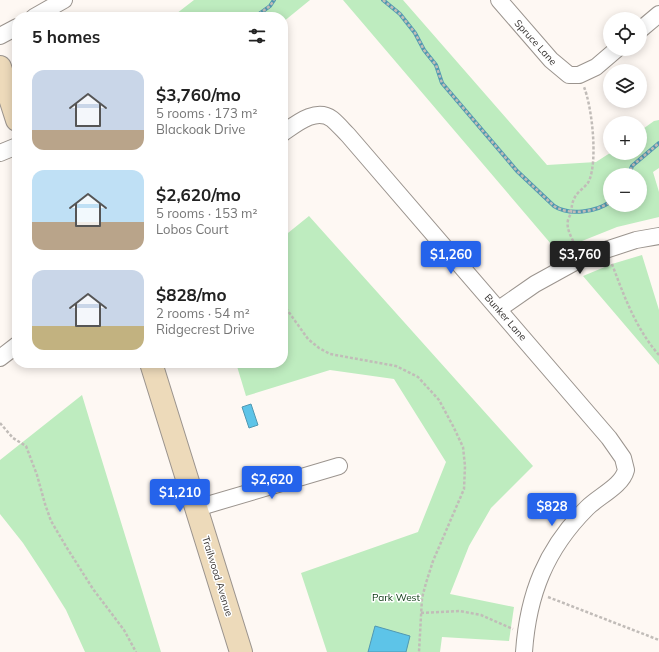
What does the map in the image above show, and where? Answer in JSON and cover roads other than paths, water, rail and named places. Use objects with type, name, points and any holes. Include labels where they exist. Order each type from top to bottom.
[{"type":"street","points":[[43,12],[64,0]]},
{"type":"street","name":"Spruce Lane","points":[[499,0],[551,60],[569,75],[579,75],[596,66],[608,56]]},
{"type":"street","points":[[647,24],[659,14]]},
{"type":"street","points":[[0,36],[12,30]]},
{"type":"street","points":[[0,67],[12,104]]},
{"type":"street","name":"Bunker Lane","points":[[288,130],[304,119],[318,115],[331,118],[348,135],[499,309],[609,438],[623,458],[626,470],[625,476],[588,506],[568,528],[549,557],[534,591],[529,607],[524,652]]},
{"type":"street","points":[[0,153],[12,148]]},
{"type":"street","points":[[499,309],[535,284],[584,257],[636,240],[659,236]]},
{"type":"street","points":[[0,358],[12,349]]},
{"type":"street","name":"Trailwood Avenue","points":[[153,368],[241,652]]},
{"type":"street","points":[[196,508],[339,466]]},
{"type":"water","points":[[251,404],[258,425],[249,428],[242,407]]},
{"type":"water","points":[[375,626],[410,636],[406,652],[368,652]]},
{"type":"waterway","points":[[262,12],[270,6],[274,0]]},
{"type":"waterway","points":[[383,0],[400,14],[415,33],[424,50],[436,65],[442,83],[517,171],[554,206],[567,211],[582,212],[603,205]]},
{"type":"waterway","points":[[631,168],[659,143]]},
{"type":"park label","name":"Park West","points":[[396,597]]}]
